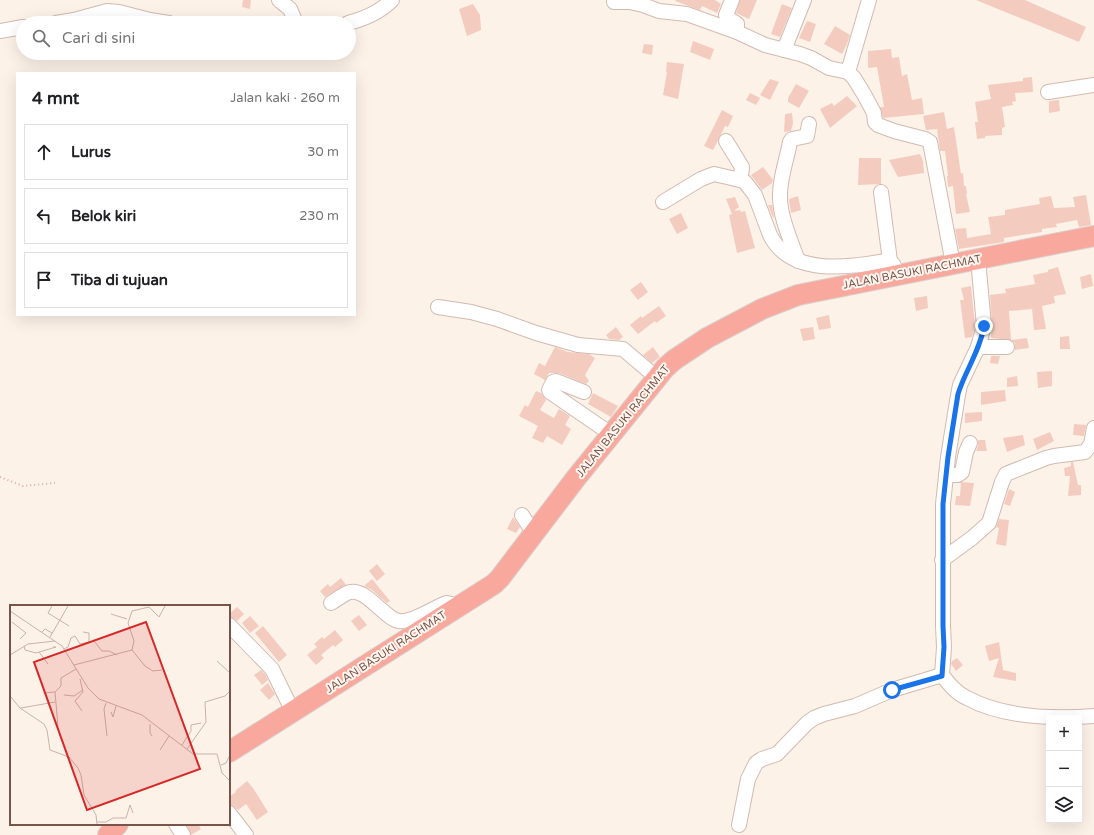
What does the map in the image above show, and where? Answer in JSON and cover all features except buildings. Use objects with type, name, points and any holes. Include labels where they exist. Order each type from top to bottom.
[{"type":"highway","name":"JALAN BASUKI RACHMAT","points":[[230,751],[487,589],[497,581],[656,377],[674,360],[698,343],[749,316],[798,295],[893,269],[953,264],[1094,236]]},
{"type":"highway","points":[[108,835],[117,825]]},
{"type":"street","points":[[279,0],[290,9],[293,16]]},
{"type":"street","points":[[356,20],[381,9],[392,0]]},
{"type":"street","points":[[732,0],[726,15],[737,24],[737,32]]},
{"type":"street","points":[[784,50],[804,0]]},
{"type":"street","points":[[848,72],[869,0]]},
{"type":"street","points":[[614,2],[630,2],[659,11],[687,14],[737,32],[765,45],[811,58],[829,68],[848,72],[854,78],[865,96],[874,113],[878,125],[925,139],[930,142],[953,264]]},
{"type":"street","points":[[89,16],[107,11],[134,16]]},
{"type":"street","points":[[0,32],[16,29]]},
{"type":"street","points":[[1048,92],[1094,85]]},
{"type":"street","points":[[798,261],[782,209],[780,185],[790,142],[792,139],[807,136],[809,124]]},
{"type":"street","points":[[726,141],[742,166],[740,180]]},
{"type":"street","points":[[663,202],[701,179],[711,175],[721,175],[740,180],[744,182],[755,195],[773,242],[784,253],[798,261],[824,266],[854,266],[886,261],[893,269]]},
{"type":"street","points":[[881,192],[893,269]]},
{"type":"street","points":[[978,259],[984,320],[983,334],[960,385],[943,504],[942,560],[944,647],[942,676],[954,690],[966,698],[997,710],[1019,715],[1075,717],[1094,716]]},
{"type":"street","points":[[438,307],[471,312],[497,319],[536,333],[578,345],[623,349],[656,377]]},
{"type":"street","points":[[978,347],[1007,347]]},
{"type":"street","points":[[584,392],[556,381],[553,382],[549,390],[611,434]]},
{"type":"street","points":[[942,560],[972,538],[989,523],[1006,474],[1046,458],[1085,452],[1091,444],[1094,428]]},
{"type":"street","points":[[946,475],[958,475],[962,472],[966,452],[970,443]]},
{"type":"street","points":[[522,515],[529,526],[538,529]]},
{"type":"street","points":[[331,604],[348,593],[358,593],[364,595],[392,619],[399,621],[408,620],[447,603],[458,607]]},
{"type":"street","points":[[230,626],[272,669],[293,712]]},
{"type":"street","points":[[739,825],[748,779],[756,763],[762,759],[777,754],[807,723],[824,714],[855,706],[892,690],[942,676]]},
{"type":"street","points":[[230,814],[246,835]]},
{"type":"street","points":[[177,825],[183,835]]},
{"type":"path","points":[[0,477],[23,486],[55,483]]},
{"type":"route","points":[[892,690],[942,676],[944,659],[942,560],[943,504],[948,457],[960,385],[978,347],[983,334],[984,326]]}]
